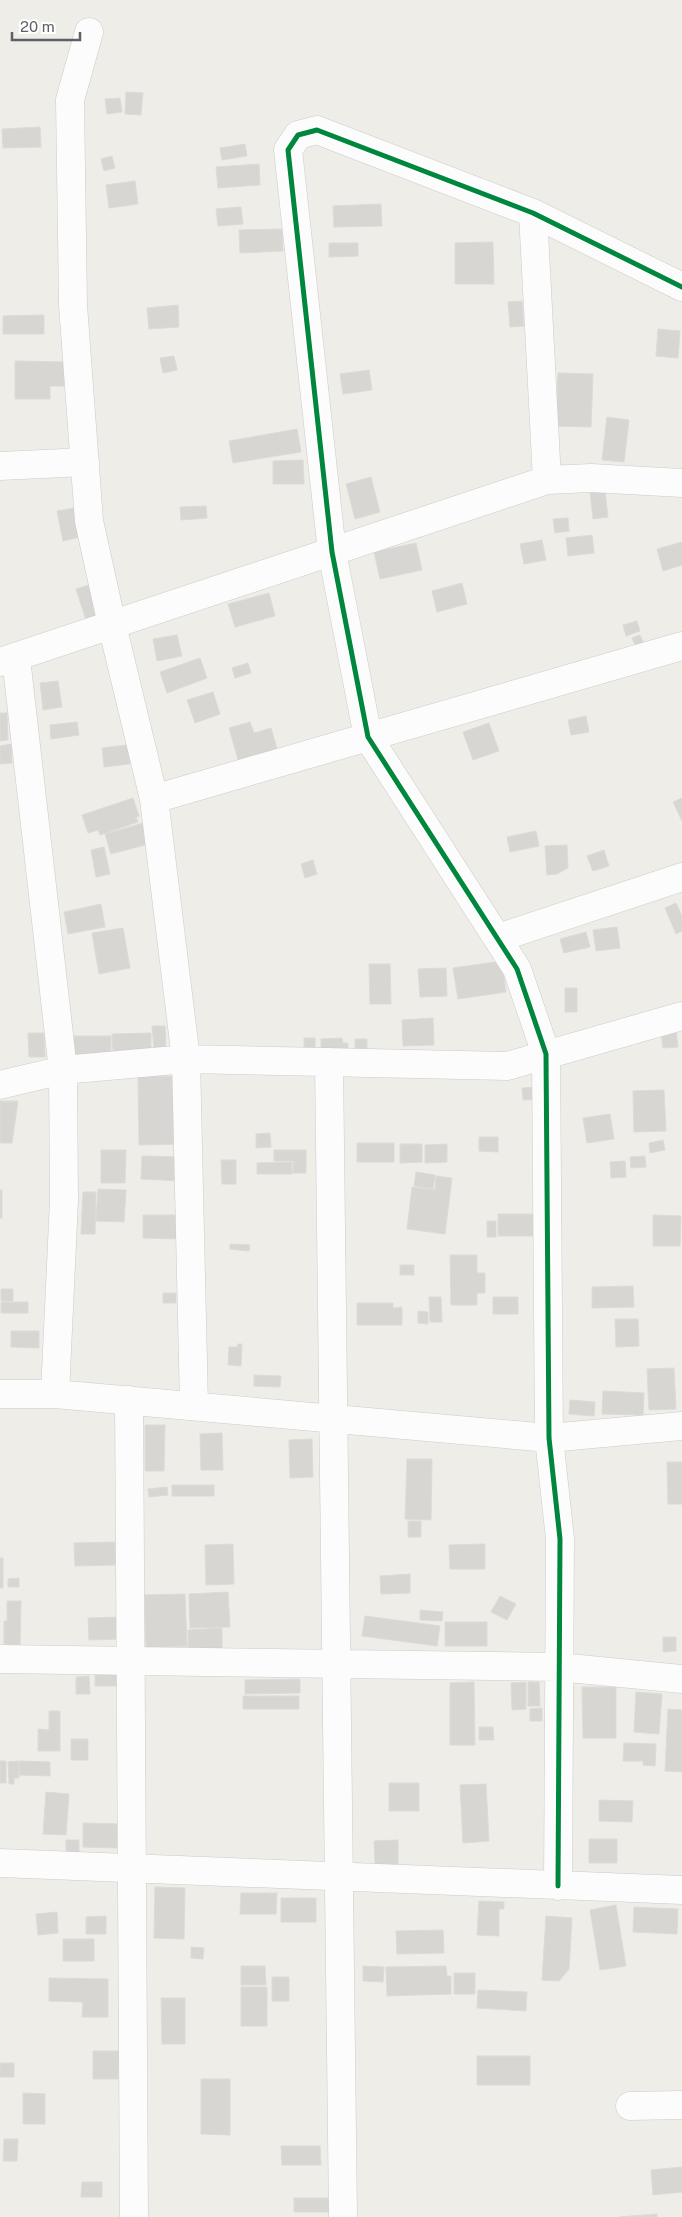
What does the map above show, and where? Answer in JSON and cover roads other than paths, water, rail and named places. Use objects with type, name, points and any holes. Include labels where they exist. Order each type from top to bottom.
[{"type":"street","points":[[89,32],[70,100],[73,305],[89,521],[154,799],[186,1059],[194,1406]]},
{"type":"street","points":[[558,1886],[560,1539],[549,1438],[546,1054],[517,969],[368,737],[332,552],[288,150],[298,135],[317,130],[533,213],[682,287]]},
{"type":"street","points":[[533,213],[546,480]]},
{"type":"street","points":[[0,466],[85,462]]},
{"type":"street","points":[[55,1394],[64,1200],[63,1070],[8,660],[546,480],[591,478],[682,483]]},
{"type":"street","points":[[154,799],[682,646]]},
{"type":"street","points":[[498,938],[682,877]]},
{"type":"street","points":[[0,1085],[63,1070],[186,1059],[507,1066],[682,1016]]},
{"type":"street","points":[[329,1062],[343,2217]]},
{"type":"street","points":[[0,1394],[55,1394],[549,1438],[682,1426]]},
{"type":"street","points":[[129,1400],[134,2217]]},
{"type":"street","points":[[0,1659],[559,1667],[682,1679]]},
{"type":"street","points":[[0,1862],[682,1890]]},
{"type":"street","points":[[630,2106],[682,2106]]}]
